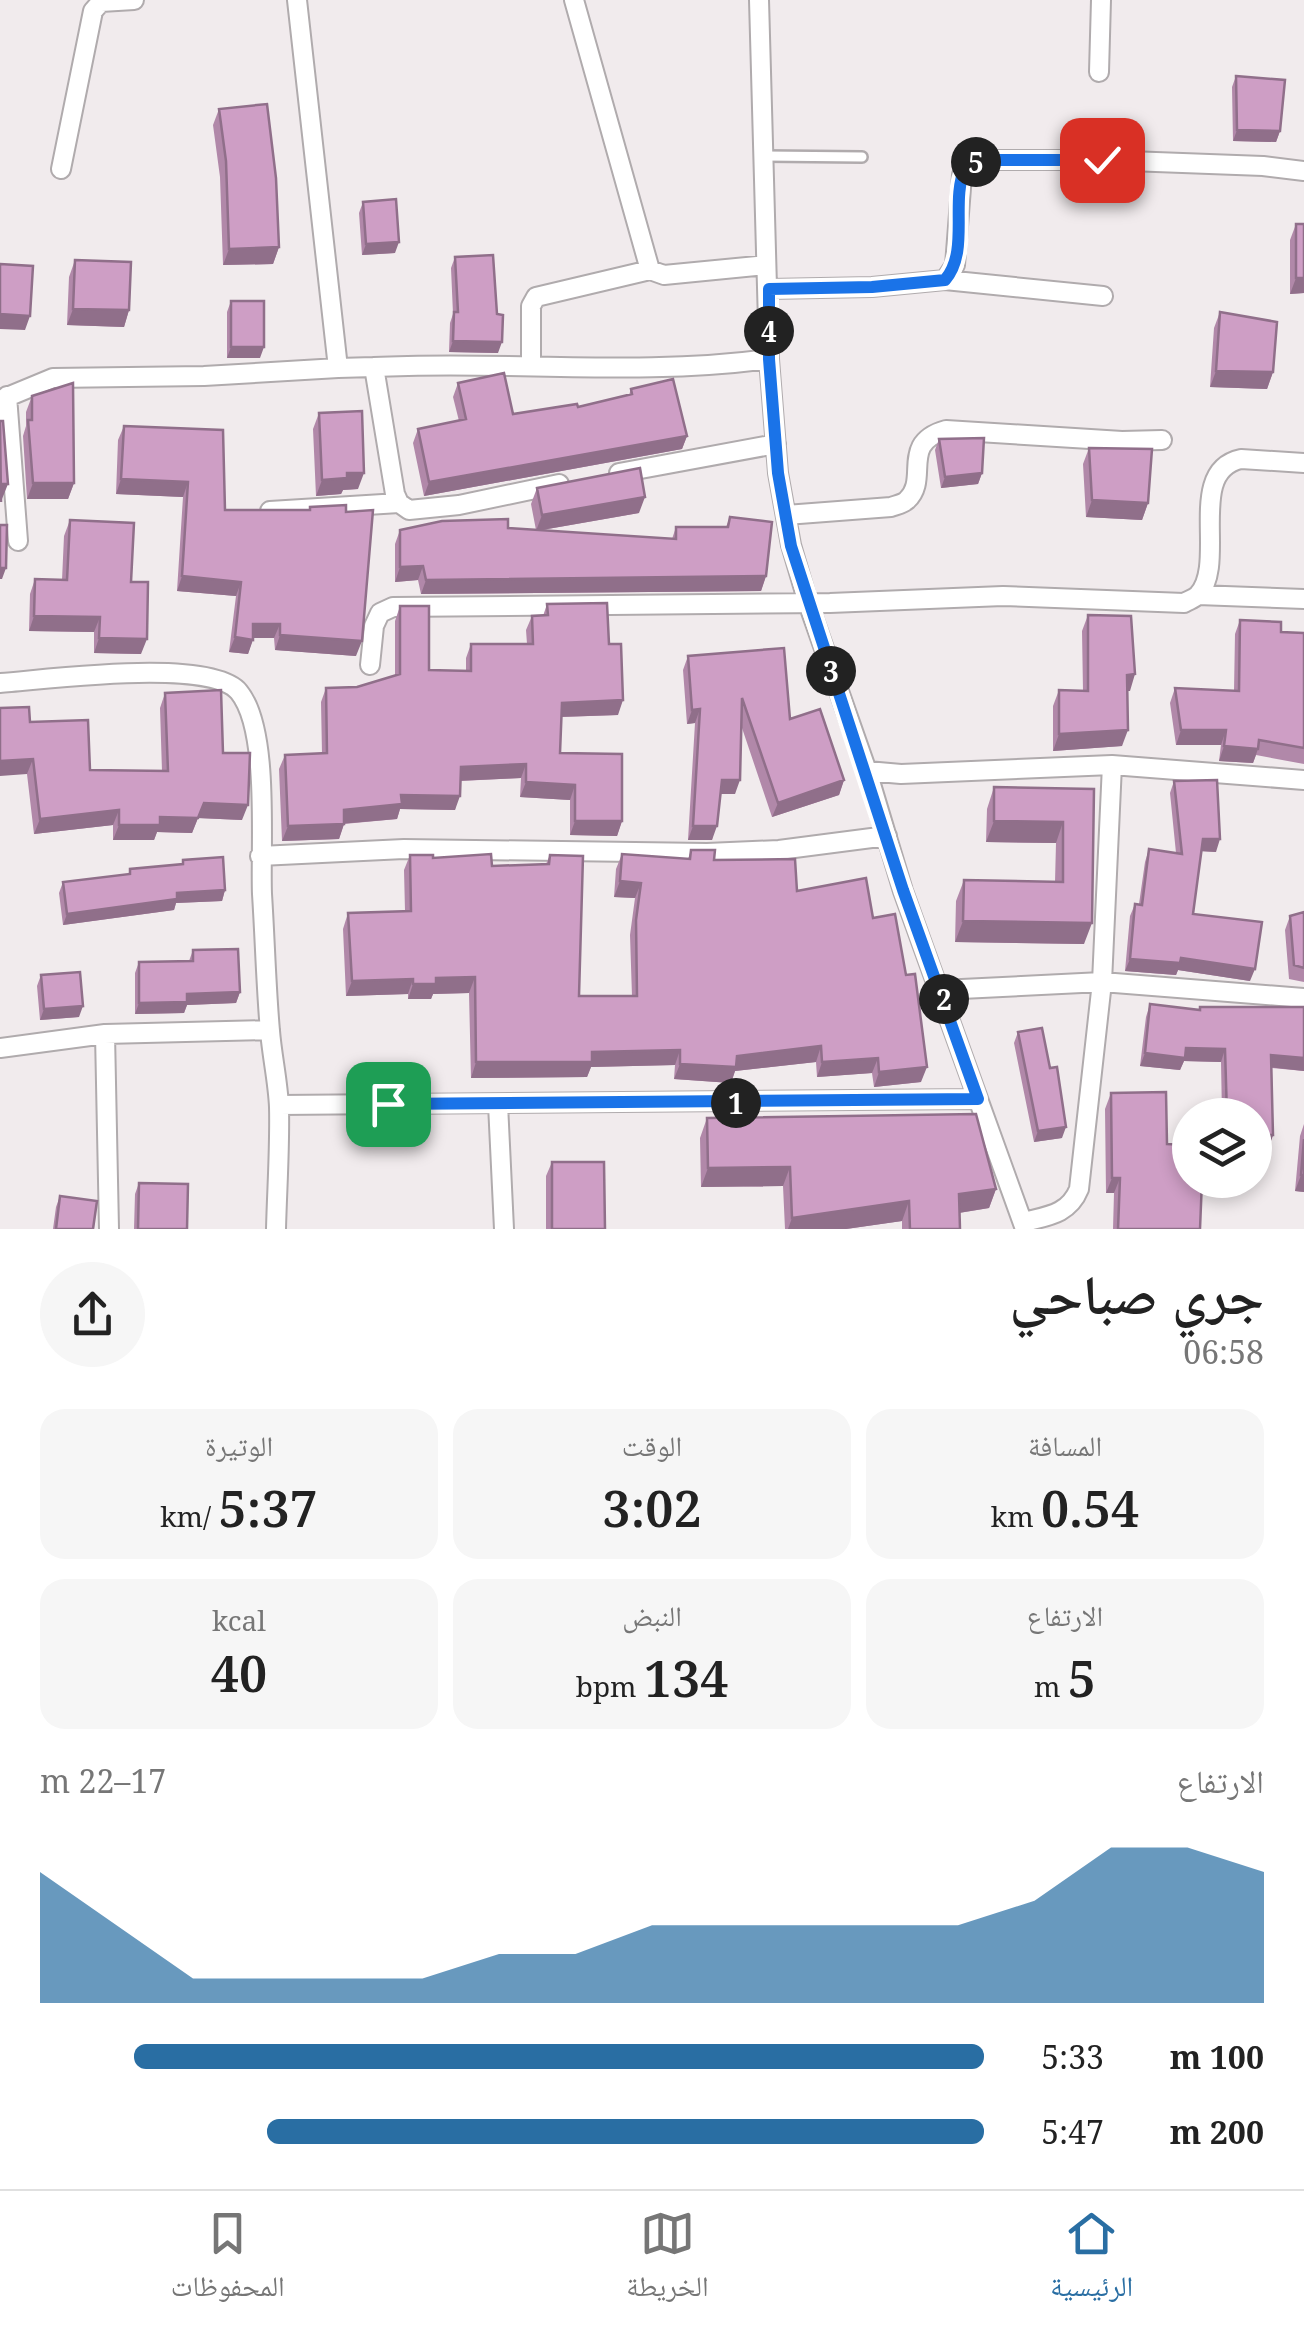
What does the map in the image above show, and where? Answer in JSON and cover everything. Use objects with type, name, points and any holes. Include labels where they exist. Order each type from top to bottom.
[{"type":"street","points":[[62,169],[93,10],[102,2],[134,0]]},
{"type":"street","points":[[297,0],[338,368]]},
{"type":"street","points":[[574,0],[650,270]]},
{"type":"street","points":[[758,0],[769,359],[786,515],[808,603],[867,771],[903,890],[1024,1226],[1062,1212],[1074,1203],[1079,1190],[1102,982],[1112,765]]},
{"type":"street","points":[[1099,72],[1101,0]]},
{"type":"street","points":[[945,280],[955,265],[962,176],[965,168],[980,160],[1102,160],[1304,171]]},
{"type":"street","points":[[531,366],[531,306],[536,297],[650,270],[664,275],[766,265]]},
{"type":"street","points":[[769,289],[872,287],[945,280],[1104,296]]},
{"type":"street","points":[[18,541],[4,398],[53,378],[204,376],[374,367],[621,368],[769,359]]},
{"type":"street","points":[[374,367],[388,462],[399,503]]},
{"type":"street","points":[[786,515],[891,507],[907,500],[913,489],[920,449],[928,437],[946,430],[1162,440]]},
{"type":"street","points":[[261,512],[399,503],[420,511],[776,444]]},
{"type":"street","points":[[1198,594],[1208,563],[1210,494],[1224,467],[1240,459],[1304,463]]},
{"type":"street","points":[[370,665],[374,626],[380,613],[393,606],[808,603],[1003,596],[1184,603],[1198,594],[1304,599]]},
{"type":"street","points":[[0,683],[102,675],[196,674],[217,678],[239,691],[257,744],[262,800],[260,856],[270,1030],[279,1105],[276,1229]]},
{"type":"street","points":[[867,771],[901,774],[1112,765],[1304,780]]},
{"type":"street","points":[[260,856],[404,849],[707,853],[779,850],[887,836]]},
{"type":"street","points":[[941,990],[1102,982],[1304,998]]},
{"type":"street","points":[[0,1048],[105,1034],[270,1030]]},
{"type":"street","points":[[105,1034],[109,1229]]},
{"type":"street","points":[[279,1105],[978,1099]]},
{"type":"street","points":[[498,1104],[504,1229]]},
{"type":"lane","points":[[762,156],[862,156]]},
{"type":"building","points":[[1236,76],[1285,80],[1280,131],[1237,130]]},
{"type":"building","points":[[267,104],[279,247],[229,249],[226,161],[219,109]]},
{"type":"building","points":[[396,199],[399,242],[366,244],[363,202]]},
{"type":"building","points":[[1296,224],[1304,224],[1304,278],[1296,278]]},
{"type":"building","points":[[493,255],[497,314],[503,315],[502,342],[453,341],[454,312],[458,312],[455,257]]},
{"type":"building","points":[[75,260],[131,262],[129,310],[73,309]]},
{"type":"building","points":[[0,264],[33,266],[30,316],[0,314]]},
{"type":"building","points":[[231,301],[264,301],[264,347],[231,347]]},
{"type":"building","points":[[1220,312],[1277,322],[1273,372],[1216,371]]},
{"type":"building","points":[[504,373],[513,414],[577,404],[578,407],[673,379],[687,436],[429,482],[418,429],[466,419],[458,383]]},
{"type":"building","points":[[73,383],[74,483],[33,483],[28,420],[32,420],[32,396]]},
{"type":"building","points":[[362,411],[364,473],[322,480],[319,413]]},
{"type":"building","points":[[3,421],[8,484],[1,484]]},
{"type":"building","points":[[124,426],[223,430],[225,510],[310,510],[346,505],[346,512],[373,510],[362,641],[280,635],[280,624],[253,624],[253,640],[235,637],[241,582],[182,576],[188,482],[121,479]]},
{"type":"building","points":[[984,438],[982,473],[945,477],[939,439]]},
{"type":"building","points":[[1089,448],[1152,449],[1148,503],[1092,500]]},
{"type":"building","points":[[640,468],[645,497],[542,515],[537,488]]},
{"type":"building","points":[[730,517],[772,522],[766,576],[426,580],[423,566],[400,567],[400,530],[442,521],[508,519],[508,528],[676,539],[676,527],[728,527]]},
{"type":"building","points":[[70,520],[134,523],[131,582],[148,582],[147,639],[99,638],[100,617],[34,616],[35,579],[67,580]]},
{"type":"building","points":[[0,525],[7,525],[6,568],[0,568]]},
{"type":"building","points":[[607,603],[609,644],[621,644],[623,700],[562,703],[560,753],[622,754],[622,821],[575,821],[575,785],[526,782],[526,764],[461,767],[460,796],[401,795],[402,804],[344,810],[344,824],[288,826],[285,755],[327,753],[326,688],[357,687],[400,674],[400,606],[429,606],[429,670],[471,671],[471,644],[533,644],[532,616],[548,615],[547,604]]},
{"type":"building","points":[[1088,615],[1131,616],[1135,674],[1127,675],[1128,730],[1059,734],[1059,690],[1088,691]]},
{"type":"building","points":[[1240,620],[1281,622],[1281,632],[1304,633],[1304,748],[1259,740],[1258,749],[1224,746],[1226,730],[1181,730],[1175,688],[1239,691]]},
{"type":"building","points":[[784,648],[790,719],[820,709],[844,780],[778,803],[742,698],[740,780],[722,780],[717,826],[693,826],[700,709],[692,710],[688,656]]},
{"type":"building","points":[[221,690],[223,753],[250,753],[248,805],[204,803],[198,818],[160,817],[160,825],[119,825],[119,810],[40,819],[33,759],[0,761],[0,708],[29,707],[30,722],[88,720],[90,770],[168,771],[165,693]]},
{"type":"building","points":[[1217,780],[1220,839],[1203,839],[1193,914],[1262,922],[1255,969],[1181,958],[1180,963],[1130,959],[1135,904],[1142,905],[1149,849],[1182,854],[1174,781]]},
{"type":"building","points":[[994,787],[1094,789],[1092,923],[963,921],[964,880],[1063,882],[1063,822],[994,821]]},
{"type":"building","points":[[691,850],[715,850],[714,860],[795,859],[797,891],[866,878],[873,918],[895,914],[906,975],[915,974],[927,1067],[879,1072],[878,1058],[822,1062],[821,1046],[737,1056],[736,1067],[680,1064],[680,1050],[592,1052],[592,1062],[476,1062],[475,977],[436,978],[436,984],[413,984],[413,979],[352,981],[348,913],[411,911],[410,855],[433,858],[491,854],[492,866],[549,864],[550,855],[583,856],[579,996],[637,996],[636,920],[641,883],[620,881],[622,854],[690,859]]},
{"type":"building","points":[[223,857],[225,890],[177,893],[177,899],[67,914],[63,882],[130,874],[130,869],[183,864],[183,860]]},
{"type":"building","points":[[1304,912],[1304,968],[1294,965],[1290,916]]},
{"type":"building","points":[[238,949],[240,992],[187,994],[187,1002],[139,1003],[139,962],[193,961],[193,950]]},
{"type":"building","points":[[80,972],[83,1006],[44,1009],[41,975]]},
{"type":"building","points":[[1150,1004],[1200,1010],[1304,1007],[1304,1058],[1271,1055],[1273,1135],[1272,1098],[1226,1098],[1225,1049],[1186,1048],[1185,1058],[1145,1053]]},
{"type":"building","points":[[1042,1028],[1050,1068],[1057,1067],[1066,1127],[1038,1131],[1018,1032]]},
{"type":"building","points":[[1166,1092],[1167,1144],[1172,1144],[1172,1198],[1201,1198],[1200,1229],[1118,1229],[1120,1178],[1112,1178],[1111,1093]]},
{"type":"building","points":[[976,1114],[996,1189],[959,1194],[960,1229],[910,1229],[909,1201],[792,1218],[790,1167],[708,1168],[707,1118]]},
{"type":"building","points":[[552,1162],[604,1162],[605,1229],[552,1229]]},
{"type":"building","points":[[139,1183],[188,1184],[187,1229],[138,1229]]},
{"type":"building","points":[[60,1196],[97,1201],[93,1229],[56,1229]]},
{"type":"route","points":[[388,1104],[978,1099],[903,890],[791,546],[778,473],[769,359],[769,289],[872,287],[945,280],[955,265],[965,168],[980,160],[1102,160]]}]
